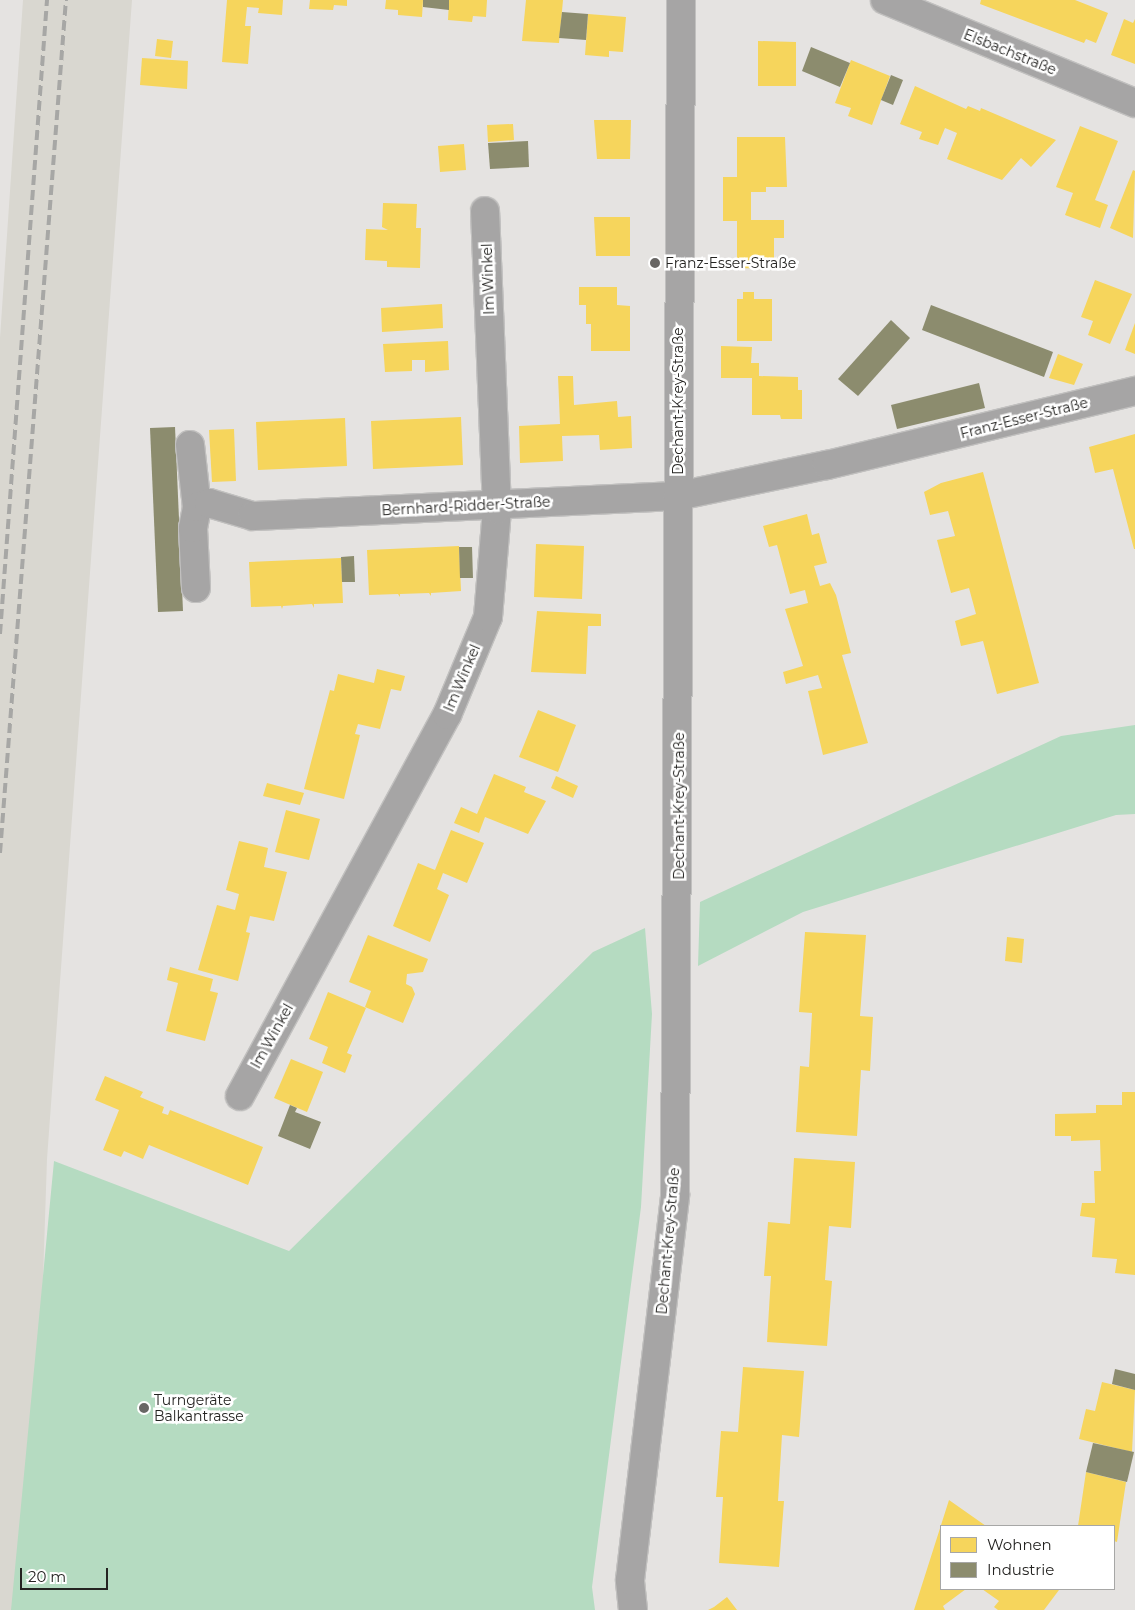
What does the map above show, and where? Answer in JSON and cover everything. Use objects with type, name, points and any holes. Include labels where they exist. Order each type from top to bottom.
[{"type":"street","name":"Dechant-Krey-Straße","points":[[633,1610],[630,1580],[675,1196],[679,848],[678,496],[681,0]]},
{"type":"street","name":"Elsbachstraße","points":[[885,0],[1135,103]]},
{"type":"street","name":"Im Winkel","points":[[240,1096],[447,715],[488,617],[497,504],[485,211]]},
{"type":"street","name":"Franz-Esser-Straße","points":[[678,496],[827,466],[1135,391]]},
{"type":"street","points":[[190,445],[197,507],[193,528],[196,588]]},
{"type":"street","name":"Bernhard-Ridder-Straße","points":[[197,507],[210,503],[254,516],[678,496]]},
{"type":"shaded area","points":[[23,0],[132,0],[47,1159],[32,1610],[0,1610],[0,338]]},
{"type":"green space","points":[[1135,725],[1135,814],[1116,815],[803,912],[698,966],[700,902],[1061,736]]},
{"type":"green space","points":[[645,928],[652,1014],[641,1207],[592,1587],[595,1610],[11,1610],[54,1161],[289,1251],[593,952]]},
{"type":"building: Wohnen","points":[[227,0],[283,0],[282,15],[258,13],[259,8],[247,7],[245,26],[251,26],[248,64],[222,62]]},
{"type":"building: Wohnen","points":[[310,0],[347,0],[347,6],[334,5],[333,10],[309,9]]},
{"type":"building: Wohnen","points":[[386,0],[423,0],[422,17],[398,15],[398,10],[385,9]]},
{"type":"building: Wohnen","points":[[449,0],[487,0],[486,17],[473,16],[472,22],[448,20]]},
{"type":"building: Wohnen","points":[[526,0],[563,0],[559,43],[522,41]]},
{"type":"building: Wohnen","points":[[981,0],[1075,0],[1108,13],[1096,43],[1086,39],[1084,43],[980,4]]},
{"type":"building: Wohnen","points":[[588,14],[626,17],[623,52],[609,51],[609,57],[585,55]]},
{"type":"building: Wohnen","points":[[1124,19],[1133,23],[1135,19],[1135,64],[1111,55]]},
{"type":"building: Wohnen","points":[[157,39],[173,41],[171,58],[155,56]]},
{"type":"building: Wohnen","points":[[758,41],[796,42],[796,86],[758,86]]},
{"type":"building: Wohnen","points":[[142,58],[188,61],[187,89],[140,85]]},
{"type":"building: Wohnen","points":[[851,60],[890,76],[872,125],[848,116],[851,108],[835,103]]},
{"type":"building: Wohnen","points":[[915,86],[966,109],[968,106],[980,111],[981,108],[1056,140],[1031,167],[1021,158],[1002,180],[947,159],[957,133],[945,128],[938,145],[919,139],[922,132],[900,124]]},
{"type":"building: Wohnen","points":[[594,120],[631,120],[630,159],[597,159]]},
{"type":"building: Wohnen","points":[[513,124],[514,140],[488,142],[487,125]]},
{"type":"building: Wohnen","points":[[1080,126],[1118,141],[1095,200],[1108,205],[1100,228],[1065,215],[1073,193],[1056,187]]},
{"type":"building: Wohnen","points":[[737,137],[785,137],[787,187],[766,187],[766,192],[751,192],[751,220],[784,220],[784,238],[774,238],[774,269],[737,268],[737,221],[723,221],[723,177],[737,177]]},
{"type":"building: Wohnen","points":[[464,144],[466,170],[440,172],[438,146]]},
{"type":"building: Wohnen","points":[[1133,170],[1135,171],[1133,238],[1110,228]]},
{"type":"building: Wohnen","points":[[383,203],[417,204],[416,228],[421,228],[420,268],[387,267],[387,261],[365,260],[366,229],[388,230],[382,227]]},
{"type":"building: Wohnen","points":[[594,217],[630,217],[630,256],[596,256]]},
{"type":"building: Wohnen","points":[[1095,280],[1132,294],[1110,344],[1088,335],[1093,321],[1081,317]]},
{"type":"building: Wohnen","points":[[579,287],[617,287],[617,305],[630,306],[630,351],[591,351],[591,324],[586,324],[586,305],[579,305]]},
{"type":"building: Wohnen","points":[[743,292],[754,292],[754,299],[772,299],[772,341],[737,341],[737,299],[743,299]]},
{"type":"building: Wohnen","points":[[442,304],[443,328],[382,332],[381,308]]},
{"type":"building: Wohnen","points":[[1135,323],[1135,354],[1125,350]]},
{"type":"building: Wohnen","points":[[448,341],[449,370],[425,372],[425,360],[412,360],[412,371],[385,372],[383,344]]},
{"type":"building: Wohnen","points":[[721,346],[752,347],[751,363],[759,363],[759,376],[798,377],[798,390],[802,390],[802,419],[781,419],[780,415],[752,415],[752,378],[721,378]]},
{"type":"building: Wohnen","points":[[1058,354],[1083,364],[1074,385],[1049,378]]},
{"type":"building: Wohnen","points":[[558,376],[573,376],[574,405],[617,401],[618,417],[631,416],[632,448],[600,450],[599,435],[562,436],[563,461],[520,463],[519,426],[560,424]]},
{"type":"building: Wohnen","points":[[461,417],[463,465],[373,469],[371,421]]},
{"type":"building: Wohnen","points":[[345,418],[347,466],[258,470],[256,422]]},
{"type":"building: Wohnen","points":[[234,429],[236,481],[212,482],[209,430]]},
{"type":"building: Wohnen","points":[[1135,434],[1134,549],[1113,469],[1095,473],[1089,447]]},
{"type":"building: Wohnen","points":[[983,472],[1039,683],[997,694],[983,641],[961,646],[955,621],[976,614],[969,588],[951,593],[937,540],[955,536],[948,511],[930,515],[924,492],[941,483]]},
{"type":"building: Wohnen","points":[[807,514],[812,535],[819,533],[827,563],[814,566],[820,586],[830,583],[836,595],[851,653],[842,655],[868,743],[823,755],[808,691],[822,688],[818,675],[786,684],[783,672],[803,666],[785,609],[808,603],[805,590],[790,594],[777,545],[769,547],[763,526]]},
{"type":"building: Wohnen","points":[[536,544],[584,546],[582,599],[534,597]]},
{"type":"building: Wohnen","points":[[459,546],[461,591],[431,593],[431,596],[429,593],[400,594],[400,597],[398,594],[369,595],[367,550]]},
{"type":"building: Wohnen","points":[[341,558],[343,603],[314,604],[314,608],[312,604],[283,606],[282,609],[281,606],[251,607],[249,562]]},
{"type":"building: Wohnen","points":[[537,611],[601,614],[601,626],[588,626],[586,674],[531,672]]},
{"type":"building: Wohnen","points":[[377,669],[405,676],[401,691],[391,689],[380,729],[358,724],[355,734],[360,735],[344,799],[304,789],[330,690],[334,691],[338,674],[374,683]]},
{"type":"building: Wohnen","points":[[538,710],[576,725],[558,772],[519,757]]},
{"type":"building: Wohnen","points":[[494,774],[526,787],[524,792],[546,801],[528,834],[485,817],[479,833],[454,823],[461,807],[477,814]]},
{"type":"building: Wohnen","points":[[556,776],[578,786],[573,798],[551,788]]},
{"type":"building: Wohnen","points":[[267,783],[304,793],[300,805],[263,796]]},
{"type":"building: Wohnen","points":[[286,810],[320,819],[309,860],[275,852]]},
{"type":"building: Wohnen","points":[[451,830],[484,843],[467,883],[443,873],[437,889],[449,895],[430,942],[393,926],[418,863],[435,870]]},
{"type":"building: Wohnen","points":[[239,841],[268,848],[264,867],[287,872],[274,921],[250,916],[246,932],[250,933],[238,981],[198,970],[217,905],[235,910],[239,894],[226,890]]},
{"type":"building: Wohnen","points":[[805,932],[866,935],[860,1016],[873,1017],[870,1071],[861,1070],[857,1136],[796,1132],[800,1066],[809,1067],[812,1013],[799,1012]]},
{"type":"building: Wohnen","points":[[368,935],[428,959],[423,972],[407,974],[406,984],[412,987],[415,994],[403,1023],[365,1007],[371,991],[349,982]]},
{"type":"building: Wohnen","points":[[1007,937],[1024,939],[1022,963],[1005,961]]},
{"type":"building: Wohnen","points":[[170,967],[213,979],[210,991],[218,993],[205,1041],[166,1031],[178,983],[167,980]]},
{"type":"building: Wohnen","points":[[328,992],[366,1008],[347,1053],[352,1055],[345,1073],[322,1063],[328,1047],[309,1039]]},
{"type":"building: Wohnen","points":[[291,1059],[323,1072],[307,1112],[274,1098]]},
{"type":"building: Wohnen","points":[[105,1076],[143,1092],[140,1097],[164,1107],[162,1113],[168,1115],[170,1110],[263,1147],[248,1185],[149,1145],[143,1159],[124,1151],[121,1157],[103,1150],[119,1110],[95,1100]]},
{"type":"building: Wohnen","points":[[1122,1092],[1135,1092],[1135,1275],[1115,1273],[1117,1259],[1092,1257],[1095,1218],[1080,1216],[1082,1203],[1095,1203],[1094,1171],[1101,1171],[1100,1140],[1071,1141],[1071,1136],[1055,1136],[1055,1114],[1096,1113],[1096,1105],[1122,1105]]},
{"type":"building: Wohnen","points":[[794,1158],[855,1162],[851,1228],[829,1226],[825,1280],[832,1281],[827,1346],[767,1342],[771,1276],[764,1276],[768,1222],[790,1224]]},
{"type":"building: Wohnen","points":[[743,1367],[804,1371],[799,1437],[782,1435],[778,1501],[784,1501],[779,1567],[719,1563],[723,1497],[716,1497],[721,1431],[738,1432]]},
{"type":"building: Wohnen","points":[[1102,1382],[1135,1390],[1132,1452],[1079,1439],[1086,1409],[1095,1411]]},
{"type":"building: Wohnen","points":[[1086,1472],[1126,1482],[1117,1542],[1115,1541],[1115,1525],[1078,1525]]},
{"type":"building: Wohnen","points":[[949,1500],[985,1525],[941,1525]]},
{"type":"building: Wohnen","points":[[940,1528],[940,1590],[965,1590],[943,1606],[945,1610],[914,1610]]},
{"type":"building: Wohnen","points":[[983,1590],[1059,1590],[1044,1610],[998,1610],[994,1607],[999,1601]]},
{"type":"building: Wohnen","points":[[727,1597],[737,1610],[708,1610],[714,1607]]},
{"type":"building: Industrie","points":[[423,0],[449,0],[449,10],[423,7]]},
{"type":"building: Industrie","points":[[562,12],[588,14],[586,40],[559,38]]},
{"type":"building: Industrie","points":[[811,47],[850,63],[840,87],[802,71]]},
{"type":"building: Industrie","points":[[891,75],[903,80],[893,105],[881,100]]},
{"type":"building: Industrie","points":[[528,141],[529,167],[490,169],[488,143]]},
{"type":"building: Industrie","points":[[931,305],[1053,352],[1044,377],[922,330]]},
{"type":"building: Industrie","points":[[891,320],[910,338],[858,396],[838,379]]},
{"type":"building: Industrie","points":[[979,383],[985,408],[897,429],[891,405]]},
{"type":"building: Industrie","points":[[175,427],[183,611],[158,612],[150,428]]},
{"type":"building: Industrie","points":[[459,547],[472,547],[473,578],[460,578]]},
{"type":"building: Industrie","points":[[354,556],[355,582],[342,582],[341,557]]},
{"type":"building: Industrie","points":[[290,1105],[297,1108],[295,1112],[321,1122],[310,1149],[278,1136]]},
{"type":"building: Industrie","points":[[1115,1369],[1135,1374],[1135,1390],[1112,1384]]},
{"type":"building: Industrie","points":[[1093,1443],[1134,1452],[1127,1482],[1086,1472]]},
{"type":"railway","points":[[0,634],[47,0]]},
{"type":"railway","points":[[0,853],[66,0]]},
{"type":"place","name":"Franz-Esser-Straße","points":[[655,263]]},
{"type":"place","name":"Turngeräte Balkantrasse","points":[[144,1408]]}]
